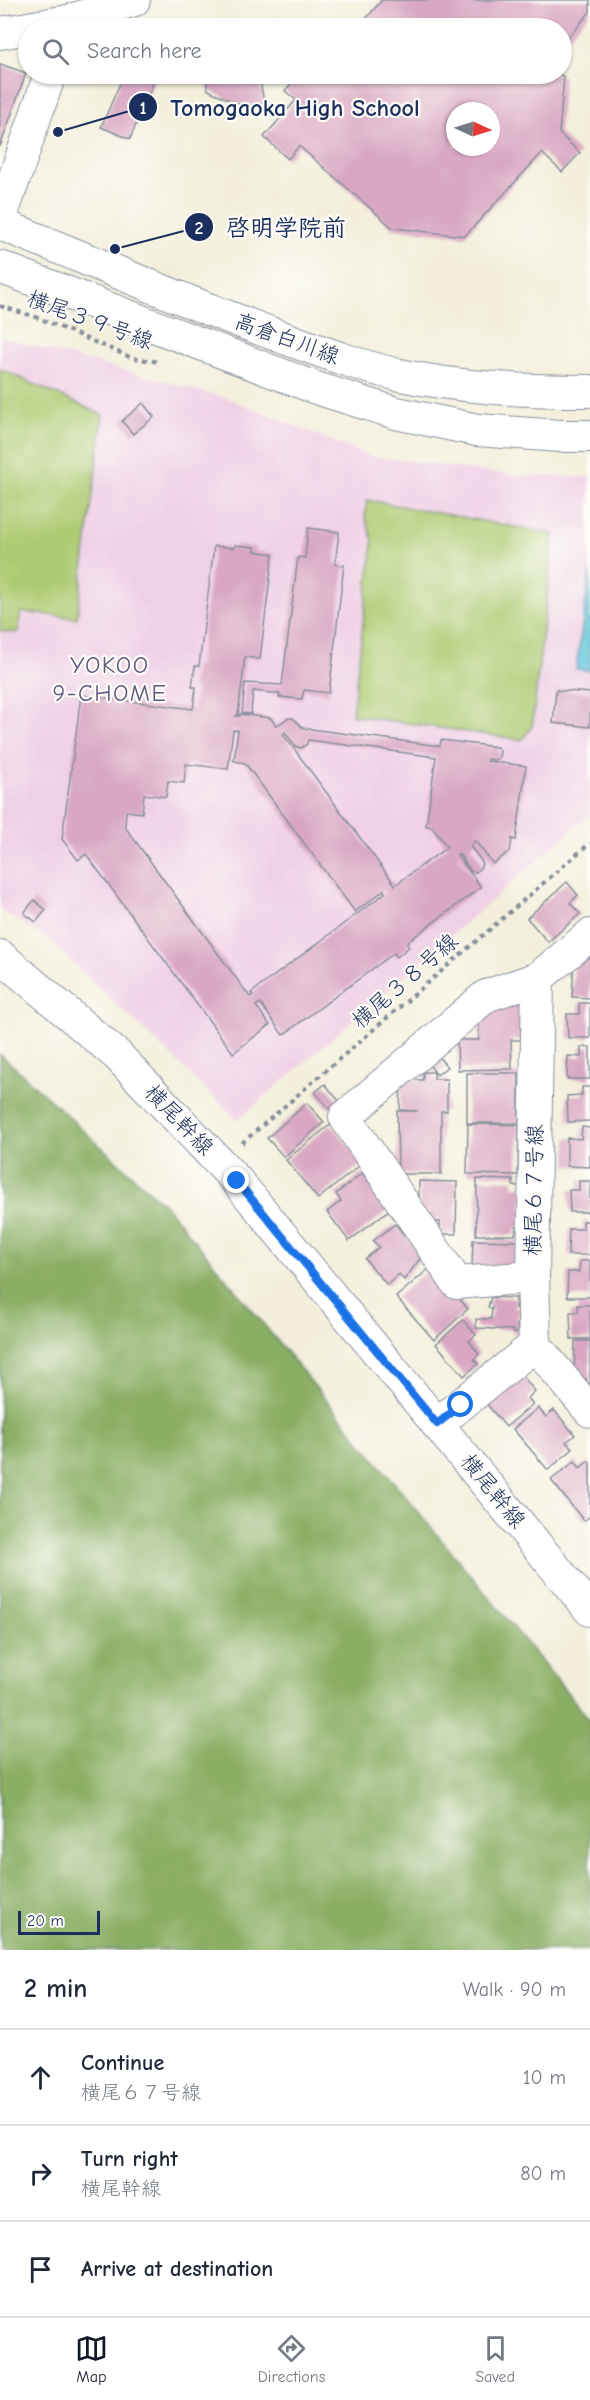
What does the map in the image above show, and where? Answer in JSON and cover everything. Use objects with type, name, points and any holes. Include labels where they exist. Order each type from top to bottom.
[{"type":"street","points":[[85,18],[134,0]]},
{"type":"street","points":[[0,33],[18,31]]},
{"type":"street","points":[[0,222],[47,84]]},
{"type":"street","name":"高倉白川線","points":[[0,222],[208,310],[367,366],[395,374],[473,387],[533,391],[590,391]]},
{"type":"street","name":"高倉白川線","points":[[0,267],[316,388],[396,413],[477,430],[590,435]]},
{"type":"street","points":[[533,1277],[457,1282],[345,1117],[486,996],[538,978],[590,935]]},
{"type":"street","name":"横尾幹線","points":[[0,956],[117,1056],[237,1181],[590,1610]]},
{"type":"street","name":"横尾６７号線","points":[[535,1345],[533,1277],[538,978]]},
{"type":"street","points":[[437,1424],[535,1345],[590,1411]]},
{"type":"path","name":"横尾３９号線","points":[[0,306],[36,317],[132,358],[169,363]]},
{"type":"path","name":"横尾３８号線","points":[[242,1143],[590,843]]},
{"type":"shaded area","points":[[0,337],[227,398],[369,456],[519,476],[590,477],[590,815],[238,1120],[49,940],[0,910]]},
{"type":"green space","points":[[0,369],[103,415],[77,618],[21,612],[18,633],[0,631]]},
{"type":"green space","points":[[367,500],[554,534],[532,727],[522,740],[352,715],[373,541],[365,517]]},
{"type":"green space","points":[[0,1054],[167,1207],[590,1720],[590,1950],[0,1950]]},
{"type":"water","points":[[590,571],[590,671],[576,669]]},
{"type":"building","points":[[382,0],[590,0],[590,12],[572,33],[572,18],[367,18]]},
{"type":"building","points":[[0,64],[18,70],[18,84],[22,84],[0,147]]},
{"type":"building","points":[[120,84],[153,84],[130,139],[101,127]]},
{"type":"building","points":[[207,84],[261,84],[264,103],[246,107],[208,90]]},
{"type":"building","points":[[291,84],[563,84],[559,133],[580,153],[562,172],[542,153],[465,236],[393,228],[299,146],[288,159],[264,137],[296,100],[285,91]]},
{"type":"building","points":[[143,403],[154,417],[133,434],[122,421]]},
{"type":"building","points":[[308,528],[339,532],[335,564],[344,565],[329,693],[304,690],[302,699],[253,691],[251,714],[242,713],[245,683],[282,685],[298,557],[305,558]]},
{"type":"building","points":[[235,545],[255,547],[255,551],[273,554],[260,659],[245,657],[238,715],[235,716],[240,716],[240,714],[271,718],[276,726],[288,718],[293,718],[303,728],[440,746],[441,740],[497,747],[500,751],[499,758],[487,759],[487,761],[526,766],[516,840],[512,839],[510,851],[493,864],[475,841],[470,846],[482,862],[476,872],[471,871],[459,854],[457,855],[481,887],[406,943],[409,947],[397,957],[394,953],[283,1035],[260,1003],[256,1006],[270,1025],[233,1053],[86,854],[78,860],[62,839],[81,695],[193,709],[196,687],[192,687],[195,666],[199,666],[214,546],[234,548]],"holes":[[[233,730],[238,730],[234,761],[245,763],[355,912],[384,890],[385,893],[251,993],[253,995],[250,997],[125,827],[126,811],[142,813],[144,794],[166,797],[168,781],[184,783],[186,764],[228,769]],[[285,732],[295,746],[301,748],[307,744],[308,740],[436,757],[426,826],[432,827],[447,847],[395,885],[283,734]]]},
{"type":"building","points":[[556,690],[590,693],[590,727],[553,723]]},
{"type":"building","points":[[567,882],[578,895],[570,903],[580,914],[548,942],[527,918]]},
{"type":"building","points":[[34,900],[46,910],[36,922],[24,913]]},
{"type":"building","points":[[584,952],[590,952],[590,998],[572,997],[574,961],[583,962]]},
{"type":"building","points":[[495,1002],[522,1002],[523,1040],[511,1040],[512,1069],[458,1070],[457,1040],[479,1040],[479,1017]]},
{"type":"building","points":[[579,1003],[590,1003],[590,1038],[568,1038],[567,1014],[579,1014]]},
{"type":"building","points":[[581,1047],[590,1047],[590,1079],[567,1079],[568,1056],[581,1057]]},
{"type":"building","points":[[434,1051],[447,1067],[437,1075],[424,1058]]},
{"type":"building","points":[[423,1072],[434,1072],[434,1079],[447,1079],[447,1111],[441,1111],[441,1174],[398,1174],[397,1111],[418,1111],[400,1110],[401,1079],[423,1080]]},
{"type":"building","points":[[467,1073],[519,1073],[519,1123],[467,1123]]},
{"type":"building","points":[[325,1084],[339,1101],[329,1109],[315,1092]]},
{"type":"building","points":[[582,1087],[590,1087],[590,1121],[568,1122],[567,1096],[582,1095]]},
{"type":"building","points":[[307,1103],[324,1122],[284,1157],[267,1138]]},
{"type":"building","points":[[331,1124],[363,1163],[318,1199],[286,1160]]},
{"type":"building","points":[[468,1124],[519,1125],[518,1175],[467,1174]]},
{"type":"building","points":[[582,1127],[590,1128],[590,1167],[567,1166],[567,1138],[581,1139]]},
{"type":"building","points":[[362,1173],[390,1209],[349,1241],[327,1212],[341,1201],[336,1194]]},
{"type":"building","points":[[477,1179],[513,1180],[513,1186],[523,1186],[522,1227],[516,1227],[515,1235],[476,1235]]},
{"type":"building","points":[[419,1181],[457,1182],[456,1234],[440,1234],[440,1222],[428,1222],[428,1212],[419,1211]]},
{"type":"building","points":[[579,1181],[590,1181],[590,1212],[570,1212],[569,1190],[579,1190]]},
{"type":"building","points":[[583,1221],[590,1221],[590,1255],[568,1255],[569,1229],[583,1229]]},
{"type":"building","points":[[395,1224],[422,1256],[404,1280],[399,1274],[387,1285],[365,1259],[379,1247],[373,1241]]},
{"type":"building","points":[[473,1240],[519,1241],[518,1268],[472,1267]]},
{"type":"building","points":[[580,1261],[590,1261],[590,1297],[567,1297],[568,1272],[579,1272]]},
{"type":"building","points":[[431,1267],[468,1309],[434,1340],[396,1297]]},
{"type":"building","points":[[491,1297],[516,1298],[515,1308],[523,1309],[523,1313],[518,1313],[517,1333],[513,1333],[513,1330],[476,1328],[476,1319],[491,1319],[492,1308],[488,1307]]},
{"type":"building","points":[[578,1305],[590,1305],[590,1339],[571,1339],[570,1312],[578,1312]]},
{"type":"building","points":[[463,1320],[476,1335],[469,1341],[479,1354],[474,1359],[478,1364],[464,1376],[436,1344]]},
{"type":"building","points":[[575,1341],[590,1341],[590,1389],[586,1389],[586,1379],[574,1378]]},
{"type":"building","points":[[520,1373],[535,1391],[528,1398],[533,1404],[506,1427],[485,1402]]},
{"type":"building","points":[[538,1408],[546,1417],[554,1410],[575,1435],[566,1442],[573,1449],[548,1470],[513,1429]]},
{"type":"building","points":[[575,1461],[580,1468],[588,1461],[590,1463],[590,1516],[584,1521],[551,1480]]},
{"type":"place","name":"Tomogaoka High School","points":[[58,132]]},
{"type":"place","name":"啓明学院前","points":[[115,249]]},
{"type":"district","name":"YOKOO 9-CHOME","points":[[110,679]]},
{"type":"route","points":[[237,1181],[437,1424],[461,1405]]}]
